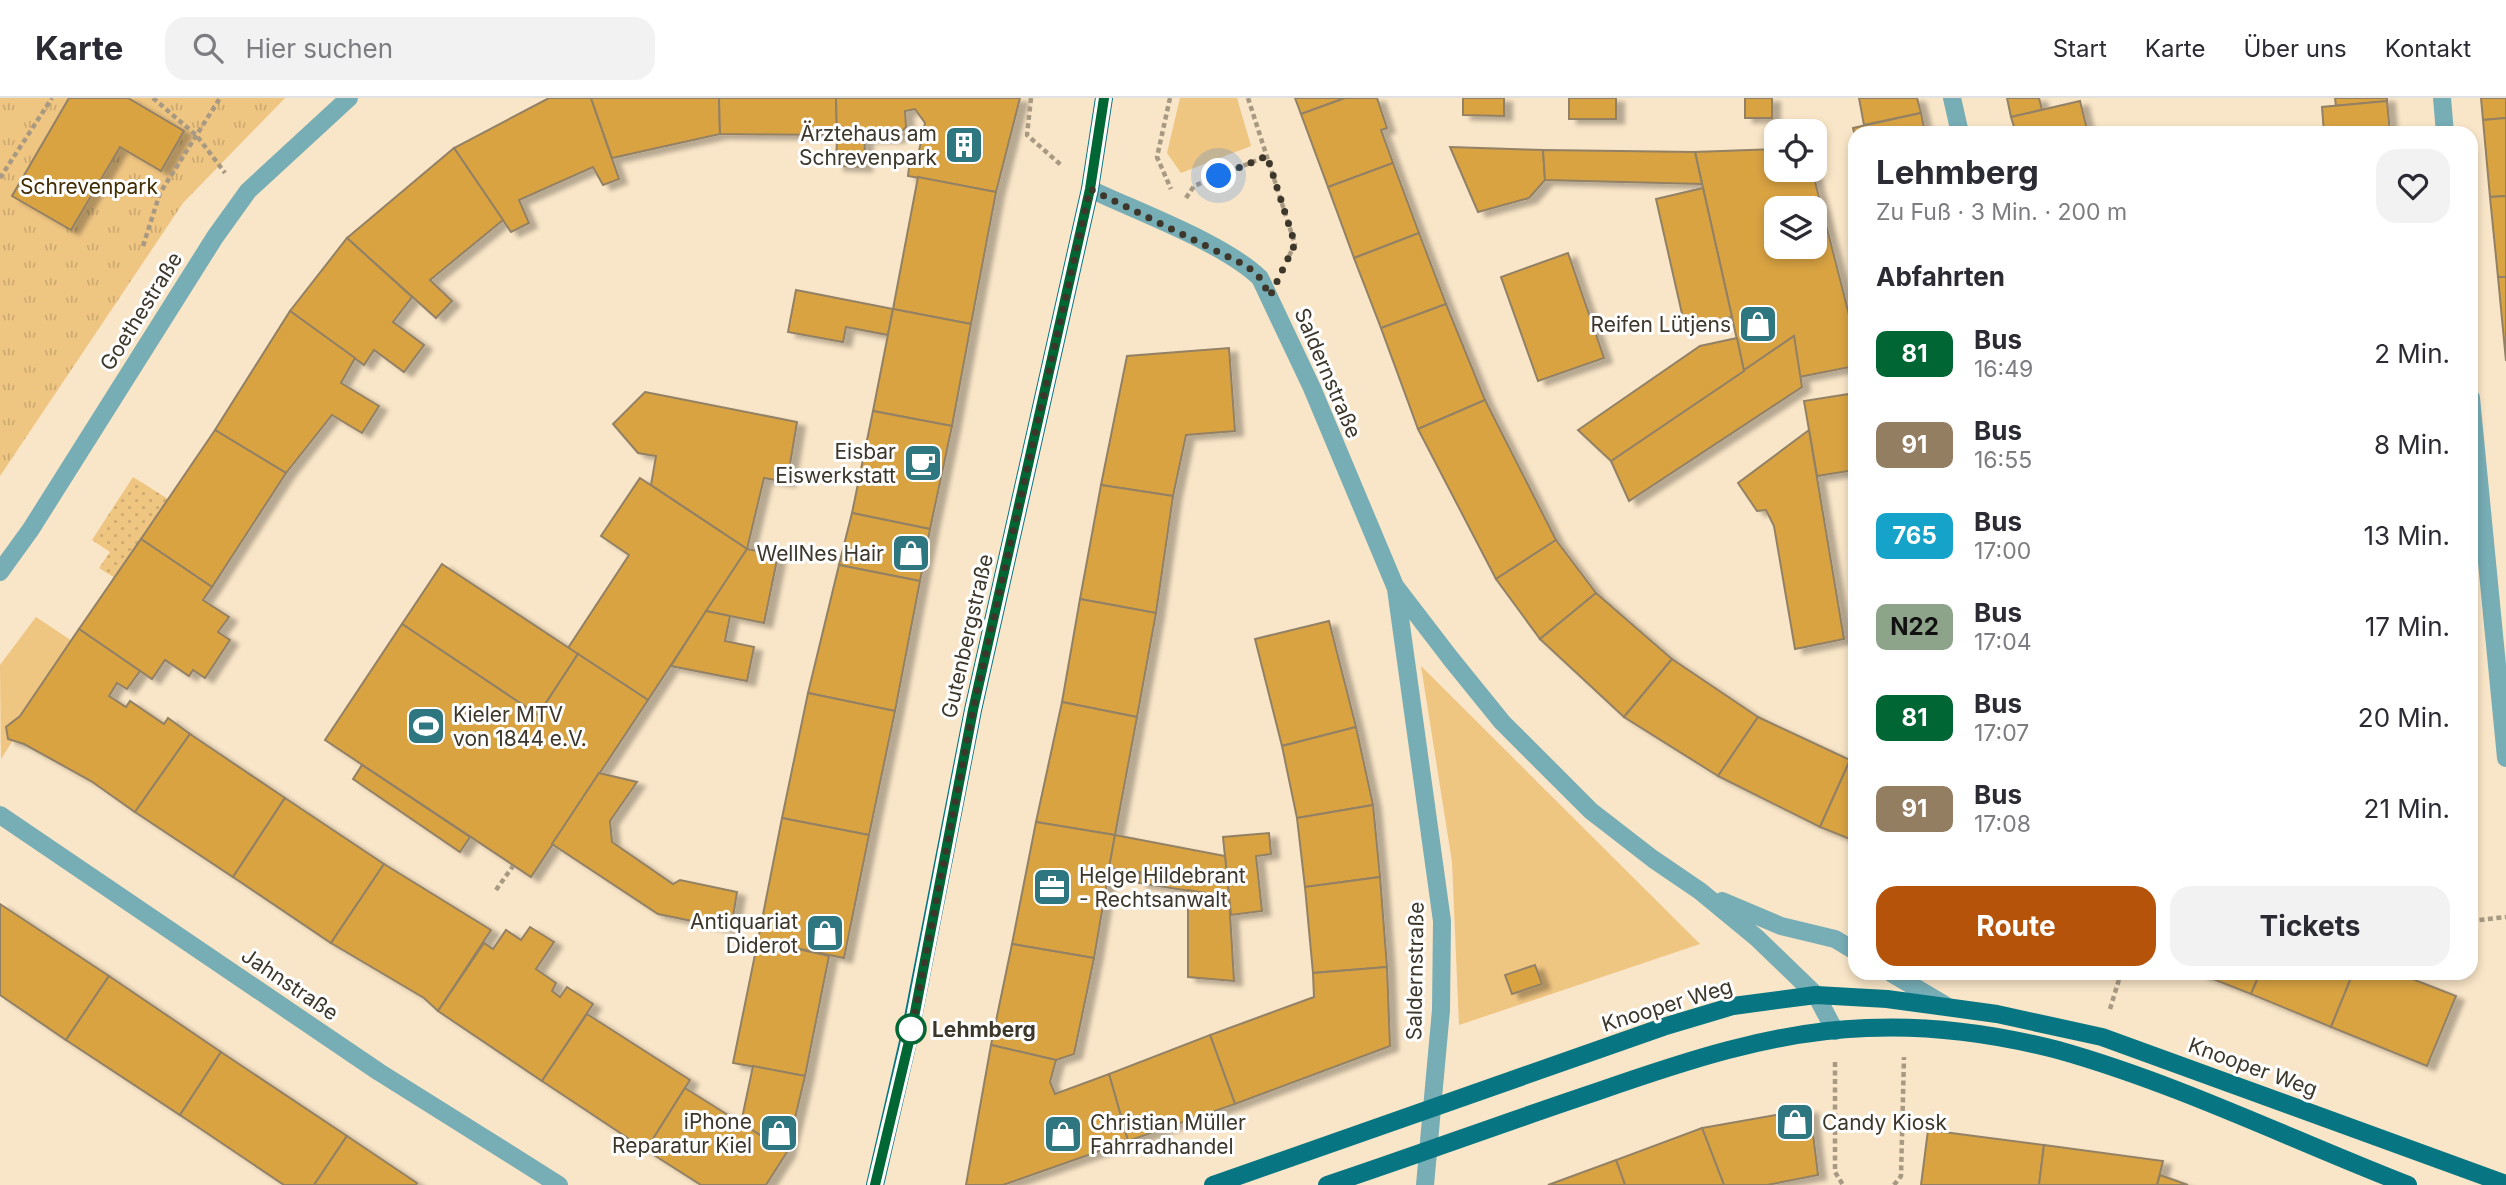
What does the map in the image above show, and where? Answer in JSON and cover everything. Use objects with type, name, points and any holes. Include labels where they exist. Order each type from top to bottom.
[{"type":"main road","name":"Gutenbergstraße","points":[[875,1185],[911,1033],[973,710],[1090,189],[1104,98]]},
{"type":"main road","name":"Knooper Weg","points":[[1213,1185],[1663,1027],[1733,1006],[1816,995],[1945,1005],[2102,1037],[2506,1184]]},
{"type":"main road","points":[[1327,1185],[1427,1149],[1712,1055],[1756,1044],[1835,1031],[1904,1028],[2001,1038],[2080,1057],[2222,1107],[2301,1143],[2408,1185]]},
{"type":"street","name":"Goethestraße","points":[[0,572],[31,529],[215,237],[248,191],[280,158],[349,98]]},
{"type":"street","points":[[1952,98],[1958,126]]},
{"type":"street","points":[[2442,98],[2444,126]]},
{"type":"street","name":"Saldernstraße","points":[[1090,189],[1247,266],[1260,278],[1395,586],[1502,722],[1545,766],[1591,811],[1700,891],[1757,938],[1816,995],[1835,1031]]},
{"type":"street","points":[[2478,470],[2506,758]]},
{"type":"street","name":"Saldernstraße","points":[[1395,586],[1442,921],[1441,1010],[1425,1185]]},
{"type":"street","name":"Jahnstraße","points":[[0,815],[379,1072],[559,1185]]},
{"type":"street","name":"Saldernstraße","points":[[1700,891],[1781,926],[1835,939],[1848,947]]},
{"type":"street","points":[[1903,980],[1945,1005]]},
{"type":"path","points":[[0,178],[52,98]]},
{"type":"path","points":[[153,98],[197,136],[226,175]]},
{"type":"path","points":[[143,246],[160,193],[220,98]]},
{"type":"path","points":[[1031,98],[1027,135],[1090,189]]},
{"type":"path","points":[[1170,98],[1157,158],[1165,182],[1173,193]]},
{"type":"path","points":[[1248,98],[1295,244],[1270,296]]},
{"type":"path","points":[[1181,204],[1194,186],[1267,156]]},
{"type":"path","points":[[496,890],[513,866]]},
{"type":"path","points":[[2478,920],[2506,917]]},
{"type":"path","points":[[1894,1185],[1901,1175],[1904,1028]]},
{"type":"path","points":[[1835,1031],[1835,1172],[1843,1185]]},
{"type":"green space","name":"Schrevenpark","points":[[0,98],[285,98],[183,203],[0,476]]},
{"type":"green space","points":[[1180,98],[1237,98],[1251,146],[1181,173],[1167,153]]},
{"type":"green space","points":[[133,477],[168,499],[115,578],[99,568],[110,552],[92,540]]},
{"type":"green space","points":[[36,617],[72,641],[20,716],[6,727],[8,738],[13,740],[1,759],[0,665]]},
{"type":"green space","points":[[1421,666],[1700,944],[1459,1025],[1452,862]]},
{"type":"building","points":[[69,98],[128,98],[184,131],[161,171],[120,147],[71,230],[12,196]]},
{"type":"building","points":[[549,98],[591,98],[619,179],[603,185],[593,167],[519,200],[529,223],[511,232],[454,148]]},
{"type":"building","points":[[591,98],[719,98],[720,134],[612,158]]},
{"type":"building","points":[[719,98],[836,98],[837,135],[720,134]]},
{"type":"building","name":"Ärztehaus am Schrevenpark","points":[[836,98],[1020,98],[996,192],[908,176],[910,159],[919,151],[925,123],[915,109],[905,111],[906,127],[896,138],[837,138]]},
{"type":"building","points":[[1295,98],[1345,98],[1301,114]]},
{"type":"building","points":[[1345,98],[1377,98],[1387,128],[1381,130],[1393,163],[1328,187],[1301,114]]},
{"type":"building","points":[[1463,98],[1504,98],[1504,116],[1463,115]]},
{"type":"building","points":[[1569,98],[1616,98],[1616,119],[1569,119]]},
{"type":"building","points":[[1745,98],[1772,98],[1772,118],[1745,118]]},
{"type":"building","points":[[1859,98],[1917,98],[1921,113],[1864,125]]},
{"type":"building","points":[[2007,98],[2039,98],[2042,110],[2011,117]]},
{"type":"building","points":[[2335,98],[2387,98],[2387,101],[2336,106]]},
{"type":"building","points":[[2481,98],[2506,98],[2506,118],[2483,120]]},
{"type":"building","points":[[2080,101],[2086,126],[2014,126],[2011,117]]},
{"type":"building","points":[[2387,101],[2389,126],[2323,126],[2322,107]]},
{"type":"building","points":[[1921,113],[1924,126],[1862,126]]},
{"type":"building","points":[[2506,118],[2506,196],[2490,197],[2483,120]]},
{"type":"building","points":[[837,138],[865,138],[864,167],[836,166]]},
{"type":"building","points":[[1450,147],[1543,150],[1545,180],[1529,198],[1478,212]]},
{"type":"building","points":[[454,148],[503,220],[430,280],[452,301],[436,318],[347,238]]},
{"type":"building","points":[[1764,149],[1764,182],[1815,182],[1819,196],[1764,196],[1764,259],[1827,259],[1827,229],[1848,311],[1848,367],[1799,377],[1794,336],[1744,371],[1695,152]]},
{"type":"building","points":[[1543,150],[1695,152],[1702,184],[1545,180]]},
{"type":"building","points":[[1393,163],[1419,233],[1354,258],[1328,187]]},
{"type":"building","points":[[918,177],[996,192],[971,324],[893,309]]},
{"type":"building","points":[[1703,188],[1732,317],[1685,327],[1656,199]]},
{"type":"building","points":[[2506,196],[2506,277],[2498,277],[2490,197]]},
{"type":"building","points":[[1419,233],[1446,304],[1381,328],[1354,258]]},
{"type":"building","points":[[347,238],[412,297],[393,322],[424,345],[404,372],[374,350],[364,365],[290,311]]},
{"type":"building","points":[[1568,253],[1604,358],[1538,381],[1501,277]]},
{"type":"building","points":[[2498,277],[2506,277],[2506,361]]},
{"type":"building","points":[[796,290],[893,309],[888,335],[846,327],[843,342],[788,332]]},
{"type":"building","points":[[1446,304],[1485,400],[1418,429],[1381,328]]},
{"type":"building","points":[[893,309],[971,324],[952,426],[873,411]]},
{"type":"building","points":[[290,311],[355,358],[341,383],[379,406],[362,433],[332,415],[286,473],[215,430]]},
{"type":"building","points":[[1794,336],[1802,387],[1629,501],[1611,461]]},
{"type":"building","points":[[1737,338],[1744,371],[1611,461],[1578,430],[1700,346]]},
{"type":"building","points":[[1229,348],[1235,431],[1186,435],[1173,496],[1101,485],[1127,356]]},
{"type":"building","points":[[645,392],[797,422],[787,482],[764,478],[747,549],[651,485],[656,456],[638,453],[613,424]]},
{"type":"building","points":[[1848,394],[1848,471],[1817,476],[1804,401]]},
{"type":"building","points":[[1485,400],[1556,540],[1496,579],[1418,429]]},
{"type":"building","points":[[873,411],[952,426],[930,529],[852,513]]},
{"type":"building","points":[[215,430],[286,473],[212,587],[141,539]]},
{"type":"building","points":[[1809,430],[1844,639],[1795,649],[1774,526],[1766,510],[1757,511],[1738,483]]},
{"type":"building","points":[[640,478],[747,549],[648,700],[568,648],[629,555],[601,536]]},
{"type":"building","points":[[1101,485],[1173,496],[1156,613],[1080,599]]},
{"type":"building","points":[[852,513],[930,529],[920,581],[839,565]]},
{"type":"building","points":[[141,539],[212,587],[203,600],[229,617],[218,632],[230,640],[205,678],[193,670],[189,676],[165,660],[152,679],[79,629]]},
{"type":"building","points":[[1556,540],[1596,593],[1540,639],[1496,579]]},
{"type":"building","points":[[747,549],[778,555],[764,623],[706,611]]},
{"type":"building","points":[[442,564],[578,654],[538,715],[402,624]]},
{"type":"building","points":[[839,565],[920,581],[895,711],[808,693]]},
{"type":"building","points":[[1596,593],[1672,659],[1624,717],[1540,639]]},
{"type":"building","points":[[1080,599],[1156,613],[1137,717],[1062,702]]},
{"type":"building","points":[[706,611],[730,616],[725,641],[754,647],[747,681],[671,666]]},
{"type":"building","points":[[1329,621],[1356,727],[1282,746],[1255,639]]},
{"type":"building","points":[[402,624],[538,715],[578,654],[648,700],[531,877],[325,740]]},
{"type":"building","points":[[79,629],[140,671],[127,689],[117,683],[109,696],[126,707],[130,701],[164,724],[168,718],[190,734],[135,812],[91,781],[24,744],[8,739],[6,727],[20,716]]},
{"type":"building","points":[[1672,659],[1758,717],[1718,776],[1624,717]]},
{"type":"building","points":[[808,693],[895,711],[869,835],[782,818]]},
{"type":"building","points":[[1062,702],[1137,717],[1115,835],[1036,822]]},
{"type":"building","points":[[1758,717],[1848,759],[1820,827],[1718,776]]},
{"type":"building","points":[[1356,727],[1373,805],[1297,818],[1282,746]]},
{"type":"building","points":[[190,734],[285,798],[233,877],[135,812]]},
{"type":"building","points":[[1848,764],[1848,838],[1820,827]]},
{"type":"building","points":[[362,765],[470,837],[460,852],[353,779]]},
{"type":"building","points":[[599,773],[637,782],[610,821],[612,842],[673,884],[680,880],[737,892],[731,929],[658,914],[552,844]]},
{"type":"building","points":[[285,798],[384,864],[331,943],[233,877]]},
{"type":"building","points":[[1373,805],[1380,877],[1305,887],[1297,818]]},
{"type":"building","points":[[782,818],[869,835],[844,958],[758,940]]},
{"type":"building","points":[[1036,822],[1115,835],[1094,958],[1012,944]]},
{"type":"building","points":[[1269,833],[1271,854],[1256,856],[1262,911],[1231,915],[1223,837]]},
{"type":"building","points":[[1115,835],[1225,856],[1229,897],[1139,883],[1140,872],[1109,868]]},
{"type":"building","points":[[384,864],[491,930],[438,1011],[424,998],[331,943]]},
{"type":"building","points":[[1380,877],[1387,967],[1313,973],[1305,887]]},
{"type":"building","points":[[1188,890],[1229,897],[1234,981],[1188,977]]},
{"type":"building","points":[[0,904],[109,976],[66,1040],[0,995]]},
{"type":"building","points":[[530,927],[554,942],[536,969],[556,983],[552,991],[560,997],[567,987],[593,1004],[542,1081],[438,1011],[484,943],[493,949],[506,930],[521,940]]},
{"type":"building","points":[[758,940],[829,956],[805,1076],[733,1063]]},
{"type":"building","points":[[1012,944],[1094,958],[1074,1054],[1056,1060],[991,1045]]},
{"type":"building","points":[[1535,965],[1542,984],[1512,994],[1505,975]]},
{"type":"building","points":[[1387,967],[1390,1046],[1235,1104],[1210,1035],[1314,997],[1313,973]]},
{"type":"building","points":[[109,976],[221,1052],[180,1115],[66,1040]]},
{"type":"building","points":[[2216,980],[2257,980],[2251,994]]},
{"type":"building","points":[[2257,980],[2350,980],[2331,1027],[2251,994]]},
{"type":"building","points":[[2350,980],[2415,980],[2456,996],[2427,1066],[2331,1027]]},
{"type":"building","points":[[587,1014],[690,1080],[646,1150],[542,1081]]},
{"type":"building","points":[[1210,1035],[1235,1104],[1128,1141],[1109,1074]]},
{"type":"building","points":[[991,1045],[1056,1060],[1050,1082],[1055,1094],[1109,1074],[1128,1141],[1003,1185],[966,1185]]},
{"type":"building","points":[[221,1052],[347,1136],[314,1185],[284,1185],[180,1115]]},
{"type":"building","points":[[753,1066],[805,1076],[787,1152],[741,1123]]},
{"type":"building","points":[[685,1088],[787,1152],[766,1185],[701,1185],[646,1150]]},
{"type":"building","points":[[1810,1109],[1818,1175],[1767,1185],[1724,1185],[1702,1128]]},
{"type":"building","points":[[1702,1128],[1724,1185],[1625,1185],[1616,1160]]},
{"type":"building","points":[[1928,1130],[2044,1145],[2039,1185],[1921,1185]]},
{"type":"building","points":[[347,1136],[417,1183],[416,1185],[314,1185]]},
{"type":"building","points":[[2044,1145],[2163,1161],[2157,1185],[2039,1185]]},
{"type":"building","points":[[1616,1160],[1625,1185],[1548,1185]]},
{"type":"building","points":[[2160,1175],[2188,1185],[2157,1185]]},
{"type":"bus line","name":"81","points":[[875,1185],[911,1033],[973,710],[1090,189],[1104,98]]},
{"type":"place","name":"Ärztehaus am Schrevenpark","points":[[964,145]]},
{"type":"place","name":"Reifen Lütjens","points":[[1758,324]]},
{"type":"place","name":"Eisbar Eiswerkstatt","points":[[923,463]]},
{"type":"place","name":"WellNes Hair","points":[[911,553]]},
{"type":"place","name":"Kieler MTV von 1844 e.V.","points":[[426,726]]},
{"type":"place","name":"Helge Hildebrant - Rechtsanwalt","points":[[1052,887]]},
{"type":"place","name":"Antiquariat Diderot","points":[[825,933]]},
{"type":"place","name":"Lehmberg","points":[[911,1029]]},
{"type":"place","name":"Candy Kiosk","points":[[1795,1122]]},
{"type":"place","name":"iPhone Reparatur Kiel","points":[[779,1133]]},
{"type":"place","name":"Christian Müller Fahrradhandel","points":[[1063,1134]]},
{"type":"route","points":[[911,1029],[911,1033],[973,710],[1090,189],[1209,245],[1247,266],[1260,278],[1270,296],[1295,244],[1267,156],[1219,176]]}]
